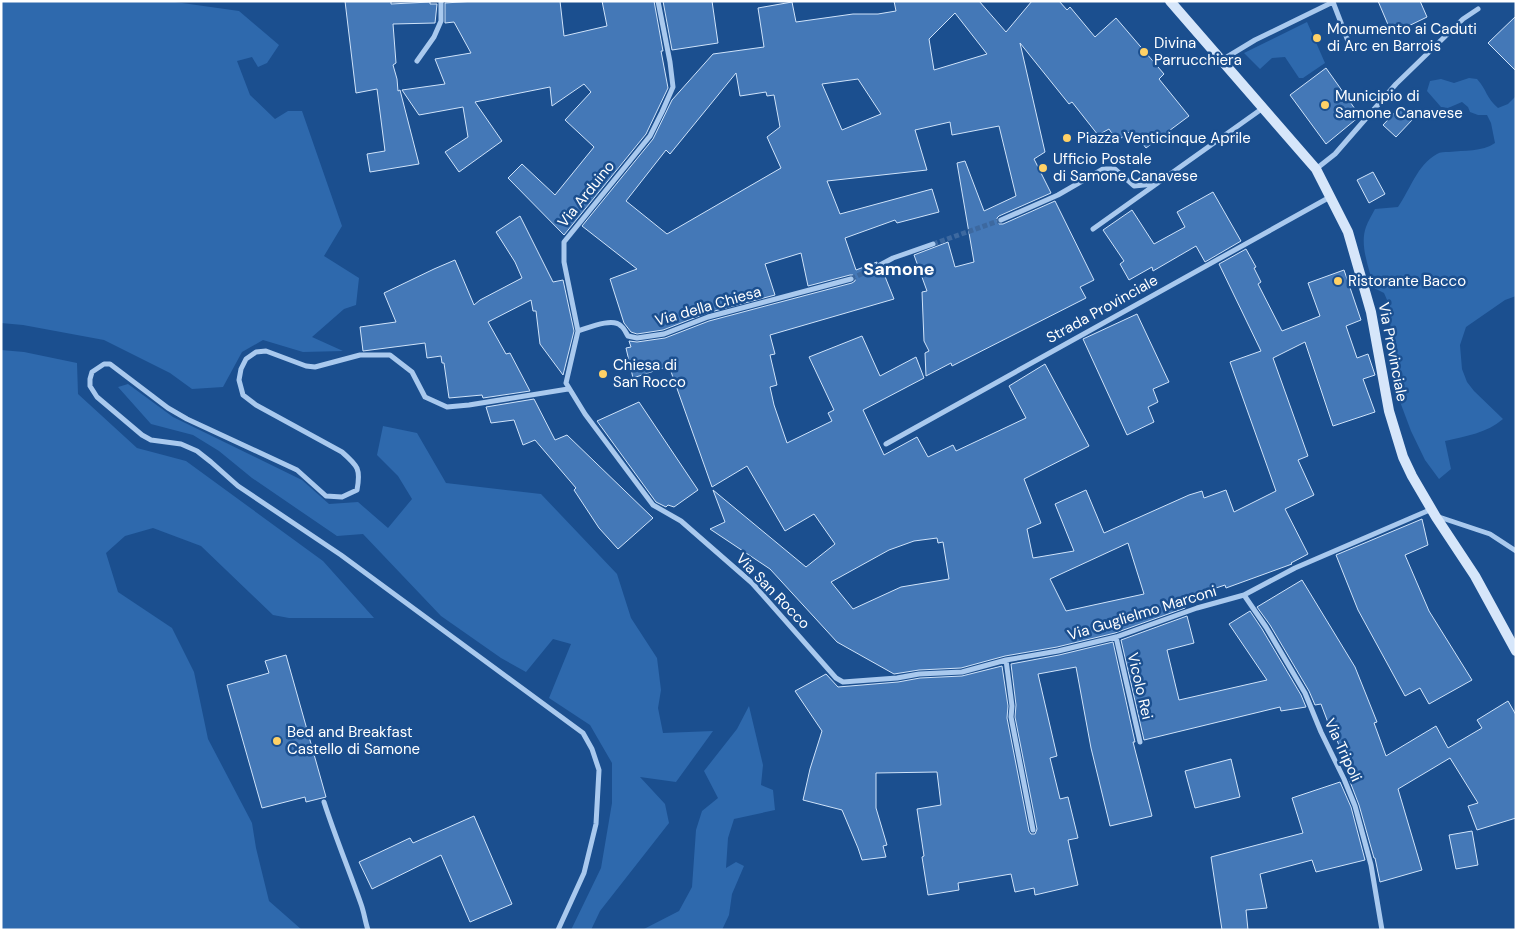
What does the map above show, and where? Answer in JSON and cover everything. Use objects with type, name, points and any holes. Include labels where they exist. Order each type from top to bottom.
[{"type":"main road","name":"Via Provinciale","points":[[1170,1],[1316,169],[1348,232],[1371,312],[1389,411],[1403,457],[1434,513],[1475,576],[1516,651]]},
{"type":"street","points":[[417,61],[434,37],[440,21],[441,1]]},
{"type":"street","name":"Via Arduino","points":[[568,389],[566,383],[578,331],[564,262],[564,242],[650,136],[673,87],[658,1]]},
{"type":"street","points":[[1222,61],[1255,40],[1333,2],[1348,41]]},
{"type":"street","points":[[1316,169],[1336,154],[1396,84],[1478,8]]},
{"type":"street","points":[[1093,229],[1263,108]]},
{"type":"street","points":[[1001,220],[1058,195],[1103,169],[1115,169],[1134,186],[1156,184]]},
{"type":"street","name":"Strada Provinciale","points":[[886,444],[1330,197]]},
{"type":"street","points":[[880,265],[893,258],[933,244]]},
{"type":"street","name":"Via della Chiesa","points":[[578,331],[616,322],[621,325],[628,336],[637,338],[664,334],[708,317],[851,280]]},
{"type":"street","points":[[558,930],[584,873],[596,824],[599,770],[592,750],[583,733],[341,555],[238,486],[197,451],[181,444],[151,440],[142,435],[97,397],[90,386],[90,379],[92,372],[98,367],[110,364],[168,408],[187,419],[297,470],[326,496],[342,497],[357,490],[360,475],[354,462],[342,452],[256,405],[243,395],[239,380],[241,369],[246,359],[256,352],[266,350],[306,366],[315,367],[360,355],[390,355],[412,372],[424,397],[447,407],[568,389]]},
{"type":"street","name":"Via San Rocco","points":[[568,389],[653,504],[681,521],[752,583],[836,678],[843,682]]},
{"type":"street","points":[[1434,513],[1490,534],[1516,551]]},
{"type":"street","name":"Via Guglielmo Marconi","points":[[843,682],[897,678],[919,674],[962,672],[1006,660],[1058,651],[1116,637],[1197,608],[1244,595],[1295,568],[1434,513]]},
{"type":"street","name":"Via Tripoli","points":[[1244,595],[1275,641],[1305,693],[1321,732],[1344,779],[1355,806],[1371,865],[1382,930]]},
{"type":"street","name":"Vicolo Rei","points":[[1116,637],[1140,742]]},
{"type":"street","points":[[1006,660],[1012,706],[1012,725],[1033,830]]},
{"type":"street","points":[[324,802],[362,906],[368,930]]},
{"type":"shaded area","points":[[1,1],[168,1],[239,11],[279,45],[267,63],[258,67],[252,57],[237,61],[250,95],[275,119],[288,111],[302,111],[342,226],[324,256],[359,278],[356,305],[344,309],[312,337],[343,351],[303,352],[263,340],[242,352],[223,387],[192,389],[170,373],[104,340],[23,325],[1,323]]},
{"type":"shaded area","points":[[1307,22],[1325,63],[1303,78],[1299,78],[1285,57],[1272,58],[1260,69],[1244,53]]},
{"type":"shaded area","points":[[1469,78],[1477,79],[1491,101],[1498,108],[1508,104],[1516,96],[1516,296],[1505,300],[1466,327],[1460,345],[1462,369],[1467,382],[1503,419],[1483,431],[1445,441],[1451,469],[1439,479],[1425,460],[1411,431],[1399,399],[1390,322],[1391,309],[1384,293],[1374,288],[1364,250],[1364,234],[1375,209],[1398,207],[1419,171],[1437,154],[1479,149],[1495,143],[1491,123],[1487,115],[1478,115],[1470,112],[1468,107],[1462,102],[1448,108],[1441,107],[1427,91],[1430,81],[1441,79],[1454,83]]},
{"type":"shaded area","points":[[1,350],[24,352],[77,363],[78,394],[137,448],[186,461],[323,561],[374,618],[289,618],[273,615],[201,546],[153,528],[125,536],[106,553],[118,592],[172,628],[194,672],[208,739],[252,823],[269,901],[302,930],[1,930]]},
{"type":"shaded area","points":[[128,384],[173,417],[302,480],[329,504],[358,502],[388,528],[412,499],[398,476],[377,455],[383,426],[417,433],[446,483],[541,494],[617,574],[631,618],[657,658],[661,690],[658,708],[663,733],[713,731],[676,782],[640,777],[665,804],[669,823],[600,911],[591,930],[571,930],[601,868],[612,803],[612,763],[590,725],[549,698],[571,644],[553,639],[526,672],[501,658],[441,616],[363,534],[337,536],[252,478],[219,451],[193,435],[151,424],[118,387]]},
{"type":"shaded area","points":[[749,706],[763,765],[761,785],[773,790],[775,810],[734,819],[728,838],[726,868],[736,862],[744,866],[732,894],[729,915],[722,930],[642,930],[679,911],[692,887],[696,830],[702,811],[718,798],[704,771],[737,729]]},
{"type":"building","points":[[345,1],[391,1],[391,4],[430,2],[430,4],[437,4],[435,23],[393,24],[396,63],[393,65],[398,91],[400,90],[419,164],[370,172],[367,154],[385,151],[377,89],[356,93]]},
{"type":"building","points":[[560,1],[564,36],[607,26],[602,1],[654,1],[668,88],[646,134],[564,235],[508,178],[522,164],[555,195],[594,147],[565,120],[591,92],[584,84],[552,106],[550,87],[475,102],[502,141],[459,172],[445,152],[468,137],[463,107],[419,115],[402,90],[445,84],[435,59],[471,53],[454,22],[445,23],[445,3]]},
{"type":"building","points":[[663,1],[712,1],[718,43],[672,50]]},
{"type":"building","points":[[894,1],[979,1],[1006,32],[1032,1],[1059,1],[1067,10],[1070,7],[1095,37],[1116,18],[1164,74],[1159,79],[1189,116],[1146,148],[1132,130],[1117,141],[1109,129],[1098,135],[1072,102],[1069,104],[1020,43],[1045,152],[1034,159],[1051,193],[999,216],[997,221],[999,224],[1003,224],[1055,201],[1094,280],[1080,287],[1086,298],[952,366],[951,363],[926,376],[925,353],[929,351],[924,341],[922,292],[927,291],[914,255],[948,242],[955,267],[974,262],[957,163],[965,161],[984,211],[1016,196],[999,126],[952,135],[950,122],[915,130],[927,170],[827,181],[840,214],[932,189],[939,212],[897,223],[895,220],[845,238],[856,270],[877,262],[876,267],[882,269],[894,299],[770,335],[775,354],[770,355],[777,385],[770,387],[787,443],[832,421],[828,413],[834,410],[809,357],[862,336],[880,376],[916,357],[924,378],[863,410],[884,455],[917,437],[928,457],[953,445],[956,451],[1026,418],[1009,386],[1045,364],[1089,446],[1024,479],[1041,523],[1027,529],[1033,558],[1074,551],[1055,504],[1086,490],[1104,533],[1202,491],[1204,498],[1226,490],[1234,512],[1276,491],[1230,362],[1261,351],[1219,264],[1246,249],[1256,267],[1254,268],[1261,282],[1258,284],[1282,331],[1320,316],[1308,283],[1344,270],[1361,320],[1346,326],[1357,358],[1368,354],[1375,375],[1363,379],[1375,412],[1333,426],[1305,342],[1273,358],[1308,456],[1298,460],[1314,495],[1285,509],[1308,554],[1292,564],[1226,588],[1225,585],[1183,599],[1185,608],[1115,633],[1057,647],[1005,656],[961,668],[919,670],[894,674],[837,642],[770,569],[710,529],[725,522],[713,490],[806,567],[835,544],[814,514],[785,531],[747,466],[712,487],[669,366],[633,378],[626,348],[631,347],[629,341],[637,342],[665,338],[709,321],[852,283],[855,281],[855,277],[850,275],[808,286],[801,253],[765,264],[775,295],[707,313],[663,330],[637,334],[631,332],[624,323],[610,279],[637,269],[582,226],[653,139],[672,100],[713,54],[764,47],[758,8],[792,2],[796,22],[853,14],[878,14],[896,11]],"holes":[[[955,13],[987,54],[934,70],[929,39]],[[736,73],[740,96],[766,92],[767,96],[774,95],[780,127],[767,137],[781,168],[667,234],[626,201],[666,150],[670,154]],[[858,79],[881,114],[842,130],[822,84]],[[937,538],[938,543],[943,542],[949,579],[901,587],[853,609],[831,582],[889,550],[914,541]],[[1128,543],[1144,594],[1066,611],[1050,579]]]},
{"type":"building","points":[[1378,1],[1420,1],[1427,17],[1392,34]]},
{"type":"building","points":[[1516,16],[1516,71],[1488,43]]},
{"type":"building","name":"Municipio di Samone Canavese","points":[[1326,68],[1360,116],[1326,144],[1290,95]]},
{"type":"building","points":[[1400,107],[1413,119],[1396,137],[1383,125]]},
{"type":"building","points":[[1373,172],[1385,194],[1369,203],[1357,180]]},
{"type":"building","points":[[1213,192],[1241,241],[1205,262],[1196,246],[1153,271],[1152,267],[1129,280],[1120,264],[1124,261],[1103,230],[1132,210],[1154,244],[1185,227],[1177,212]]},
{"type":"building","points":[[520,216],[553,282],[563,280],[574,331],[563,375],[540,344],[536,311],[533,311],[531,300],[488,322],[506,354],[510,353],[530,391],[483,398],[482,395],[449,398],[444,363],[442,363],[441,356],[427,358],[425,343],[363,351],[360,327],[396,322],[384,293],[434,269],[455,260],[474,305],[522,278],[515,262],[496,232]]},
{"type":"building","points":[[1137,314],[1169,382],[1153,389],[1158,402],[1148,407],[1154,422],[1127,435],[1083,339]]},
{"type":"building","points":[[534,399],[555,440],[567,435],[653,518],[618,549],[599,528],[574,490],[576,488],[535,440],[523,445],[514,420],[491,423],[486,407]]},
{"type":"building","points":[[639,402],[698,490],[674,507],[668,505],[666,507],[656,502],[597,421]]},
{"type":"building","points":[[1422,519],[1428,545],[1405,555],[1429,611],[1472,680],[1429,704],[1420,688],[1405,696],[1358,610],[1336,555]]},
{"type":"building","points":[[1302,580],[1355,667],[1377,722],[1374,723],[1386,756],[1436,726],[1448,748],[1482,728],[1477,720],[1508,701],[1516,715],[1516,818],[1477,830],[1468,806],[1478,803],[1450,758],[1398,789],[1422,870],[1380,882],[1375,858],[1349,779],[1351,778],[1321,704],[1315,705],[1309,691],[1270,625],[1257,607]]},
{"type":"building","points":[[1250,611],[1301,695],[1306,707],[1281,711],[1280,707],[1144,740],[1121,640],[1187,616],[1194,643],[1167,650],[1179,700],[1267,680],[1229,624]]},
{"type":"building","points":[[1113,642],[1135,742],[1133,742],[1152,816],[1110,826],[1091,748],[1076,667],[1038,674],[1057,756],[1050,758],[1060,799],[1068,797],[1078,838],[1068,840],[1078,885],[1035,895],[1034,888],[1015,892],[1011,874],[958,883],[959,890],[928,895],[917,809],[941,805],[937,772],[876,773],[876,808],[887,845],[883,846],[886,857],[862,860],[842,810],[803,800],[822,731],[795,691],[826,674],[838,687],[898,682],[920,678],[962,676],[1002,666],[1008,706],[1007,718],[1029,831],[1031,834],[1035,834],[1037,829],[1015,717],[1016,705],[1011,664]]},
{"type":"building","name":"Bed and Breakfast Castello di Samone","points":[[286,655],[326,797],[306,802],[305,797],[262,808],[227,685],[269,673],[265,661]]},
{"type":"building","points":[[1231,759],[1240,797],[1195,808],[1185,771]]},
{"type":"building","points":[[1340,782],[1351,807],[1365,860],[1316,872],[1312,860],[1260,874],[1267,908],[1246,910],[1248,930],[1222,930],[1211,857],[1303,833],[1292,798]]},
{"type":"building","points":[[474,816],[512,904],[470,922],[441,855],[372,889],[359,862],[410,838],[413,843]]},
{"type":"building","points":[[1472,831],[1478,865],[1456,869],[1449,835]]},
{"type":"tunnel","points":[[933,244],[1001,220]]},
{"type":"tunnel","points":[[851,279],[880,265]]},
{"type":"place","name":"Monumento ai Caduti di Arc en Barrois","points":[[1317,38]]},
{"type":"place","name":"Divina Parrucchiera","points":[[1144,52]]},
{"type":"place","name":"Municipio di Samone Canavese","points":[[1325,105]]},
{"type":"place","name":"Piazza Venticinque Aprile","points":[[1067,138]]},
{"type":"place","name":"Ufficio Postale di Samone Canavese","points":[[1043,168]]},
{"type":"place","name":"Ristorante Bacco","points":[[1338,281]]},
{"type":"place","name":"Chiesa di San Rocco","points":[[603,374]]},
{"type":"place","name":"Bed and Breakfast Castello di Samone","points":[[277,741]]},
{"type":"district","name":"Samone","points":[[899,269]]}]
